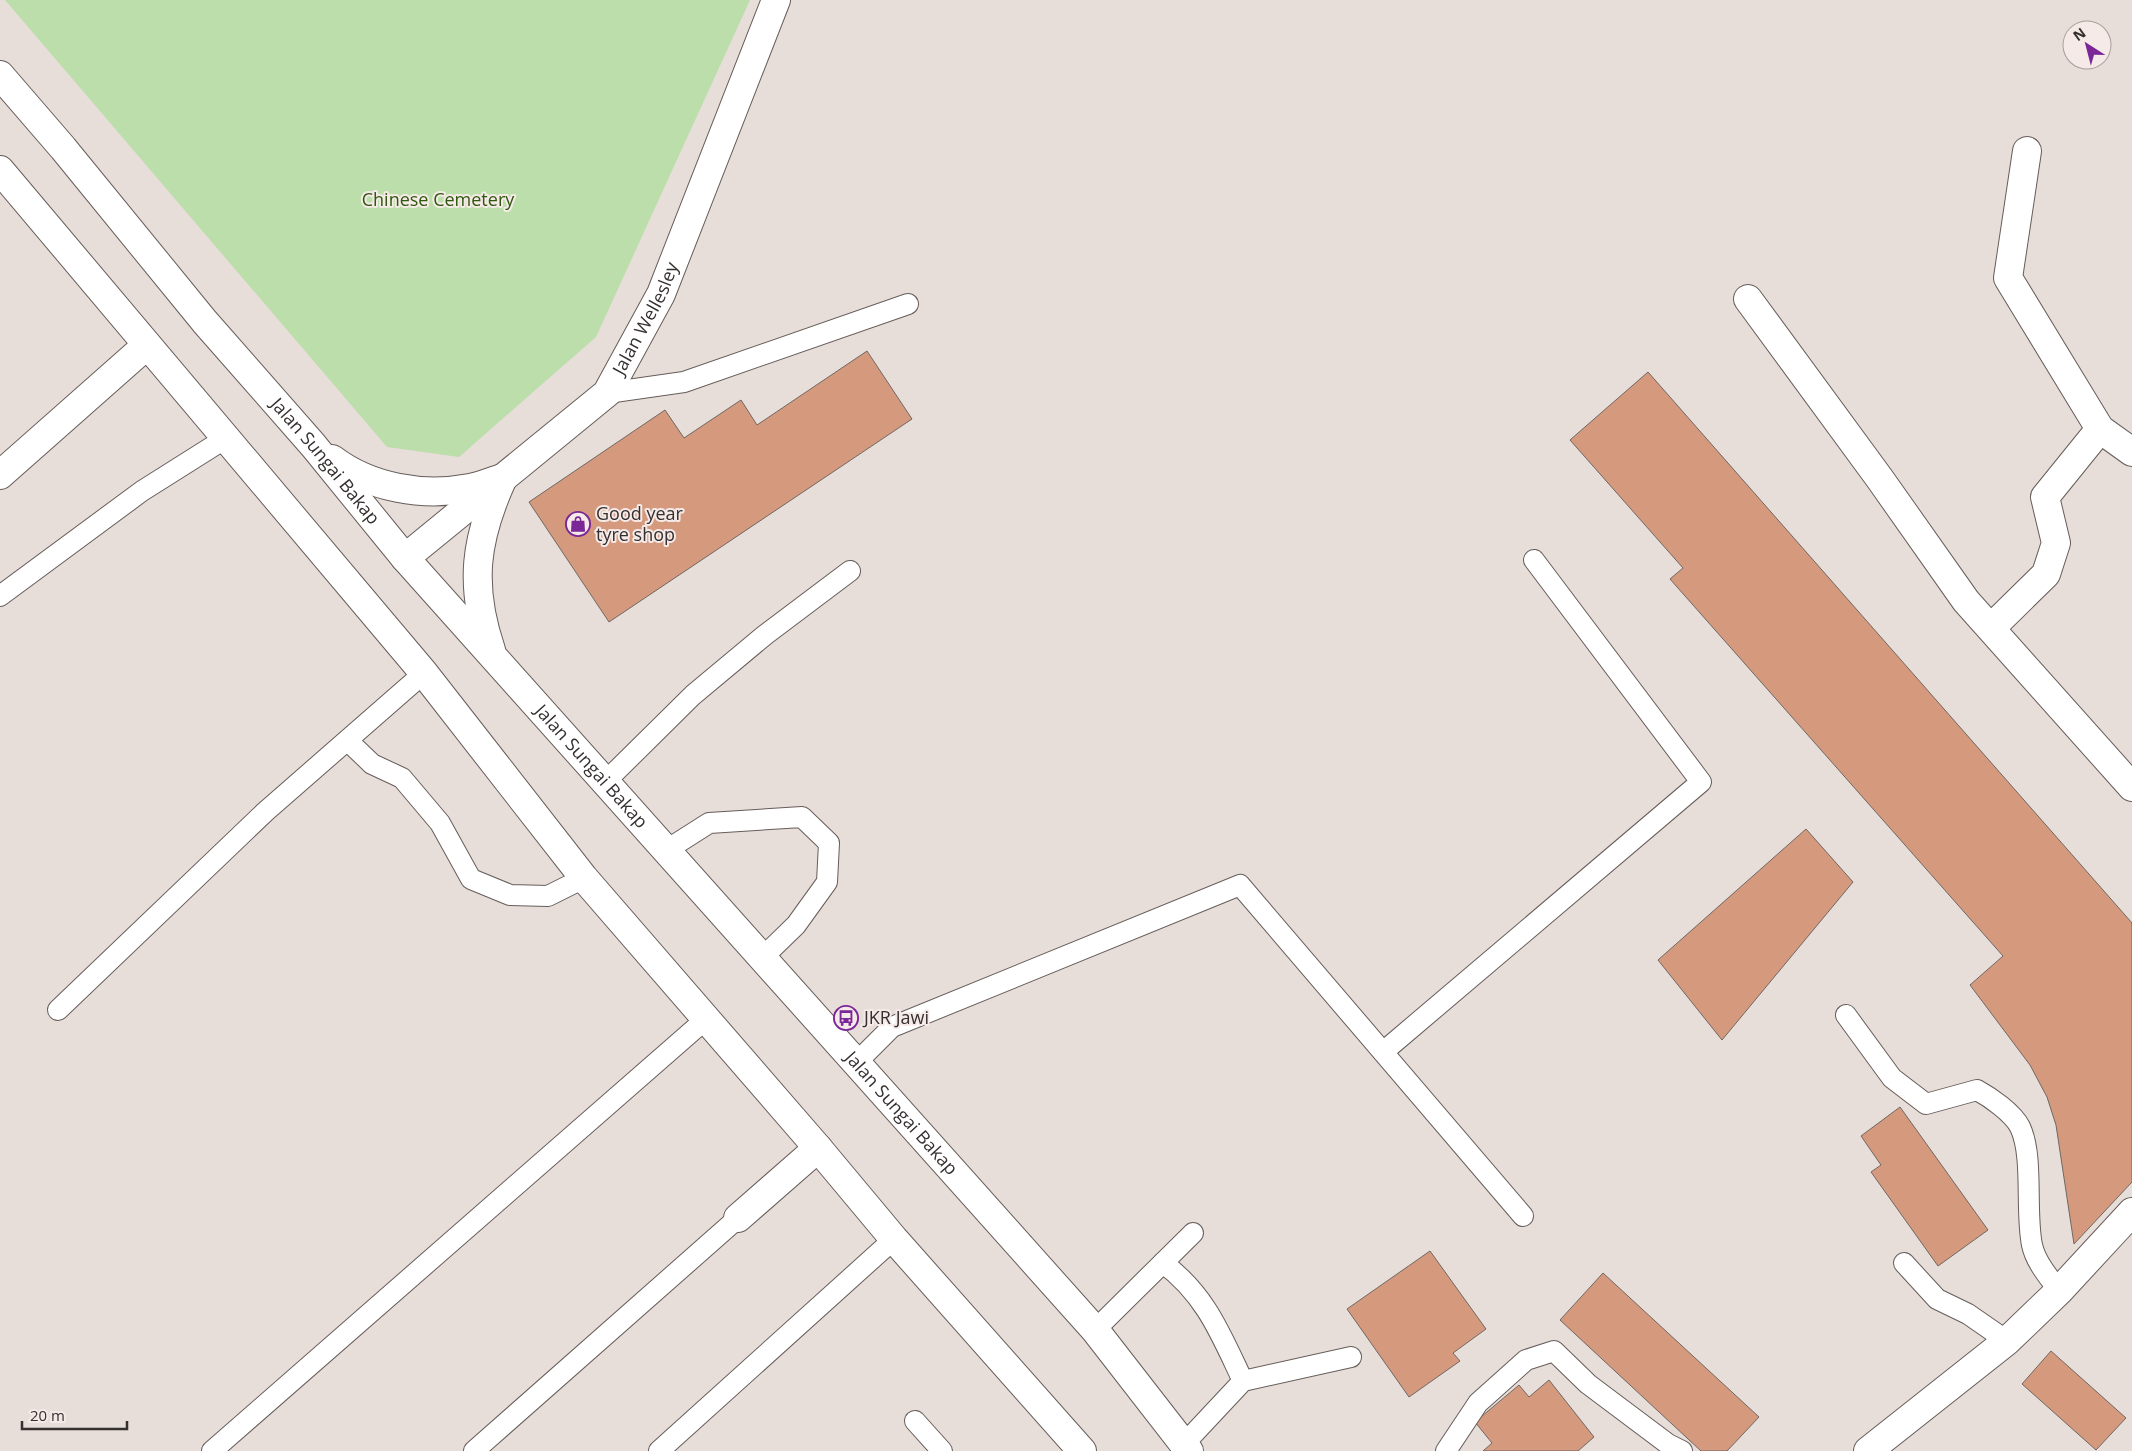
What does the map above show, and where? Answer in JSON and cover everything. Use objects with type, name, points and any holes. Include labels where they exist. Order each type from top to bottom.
[{"type":"main road","name":"Jalan Wellesley","points":[[405,558],[607,393],[660,294],[776,0]]},
{"type":"main road","name":"Jalan Sungai Bakap","points":[[0,75],[63,148],[205,322],[313,445],[405,558],[1095,1330],[1186,1448]]},
{"type":"main road","points":[[2027,151],[2008,278],[2100,429],[2132,452]]},
{"type":"main road","points":[[1,173],[424,673],[584,878],[818,1148],[894,1239],[1082,1451]]},
{"type":"main road","points":[[1748,299],[1880,479],[1966,601],[2132,787]]},
{"type":"main road","points":[[0,475],[148,345]]},
{"type":"main road","points":[[1991,628],[2046,574],[2056,542],[2045,497],[2100,429]]},
{"type":"main road","points":[[313,445],[340,465],[370,480],[403,489],[437,491],[470,488],[503,478]]},
{"type":"main road","points":[[493,655],[482,619],[478,597],[477,566],[481,536],[490,506],[503,478]]},
{"type":"main road","points":[[738,1218],[818,1148]]},
{"type":"main road","points":[[1868,1451],[2007,1341],[2059,1291],[2132,1212]]},
{"type":"lane","points":[[607,393],[684,382],[908,304]]},
{"type":"lane","points":[[0,596],[142,490],[226,438]]},
{"type":"lane","points":[[1382,1052],[1701,782],[1534,560]]},
{"type":"lane","points":[[605,782],[693,695],[765,635],[850,571]]},
{"type":"lane","points":[[58,1010],[265,812],[424,673]]},
{"type":"lane","points":[[348,741],[372,764],[402,778],[440,823],[471,879],[510,895],[548,896],[584,878]]},
{"type":"lane","points":[[665,850],[709,823],[802,817],[830,843],[827,882],[796,925],[762,958]]},
{"type":"lane","points":[[857,1062],[892,1027],[1240,885],[1523,1216]]},
{"type":"lane","points":[[1846,1015],[1892,1078],[1926,1104],[1977,1090],[1992,1098],[2020,1126],[2026,1145],[2032,1246],[2038,1262],[2059,1291]]},
{"type":"lane","points":[[212,1451],[706,1019]]},
{"type":"lane","points":[[474,1451],[738,1218]]},
{"type":"lane","points":[[1095,1330],[1193,1233]]},
{"type":"lane","points":[[660,1451],[894,1239]]},
{"type":"lane","points":[[1163,1263],[1181,1276],[1210,1313],[1244,1382]]},
{"type":"lane","points":[[1904,1263],[1937,1298],[1968,1314],[2007,1341]]},
{"type":"lane","points":[[1446,1451],[1478,1403],[1526,1360],[1554,1351],[1588,1384],[1668,1444],[1682,1451]]},
{"type":"lane","points":[[1186,1448],[1244,1382],[1351,1357]]},
{"type":"lane","points":[[915,1421],[942,1451]]},
{"type":"green space","name":"Chinese Cemetery","points":[[5,0],[750,0],[596,337],[459,457],[387,447]]},
{"type":"building","points":[[867,351],[912,419],[609,622],[529,502],[665,410],[684,438],[741,400],[757,425]]},
{"type":"building","points":[[1648,372],[2132,923],[2132,1182],[2074,1244],[2056,1125],[2047,1097],[2030,1065],[1970,985],[2003,956],[1670,579],[1683,568],[1570,440]]},
{"type":"building","points":[[1806,829],[1853,882],[1722,1040],[1658,960]]},
{"type":"building","points":[[1900,1107],[1988,1230],[1938,1266],[1871,1172],[1881,1165],[1861,1136]]},
{"type":"building","points":[[1430,1251],[1486,1329],[1453,1353],[1460,1361],[1409,1397],[1347,1309]]},
{"type":"building","points":[[1603,1273],[1759,1417],[1727,1451],[1701,1451],[1560,1320]]},
{"type":"building","points":[[2051,1351],[2126,1418],[2096,1450],[2022,1384]]},
{"type":"building","points":[[1549,1380],[1594,1437],[1578,1451],[1483,1451],[1492,1443],[1475,1422],[1519,1385],[1529,1397]]},
{"type":"place","name":"Good year tyre shop","points":[[578,524]]},
{"type":"place","name":"JKR Jawi","points":[[846,1018]]}]
